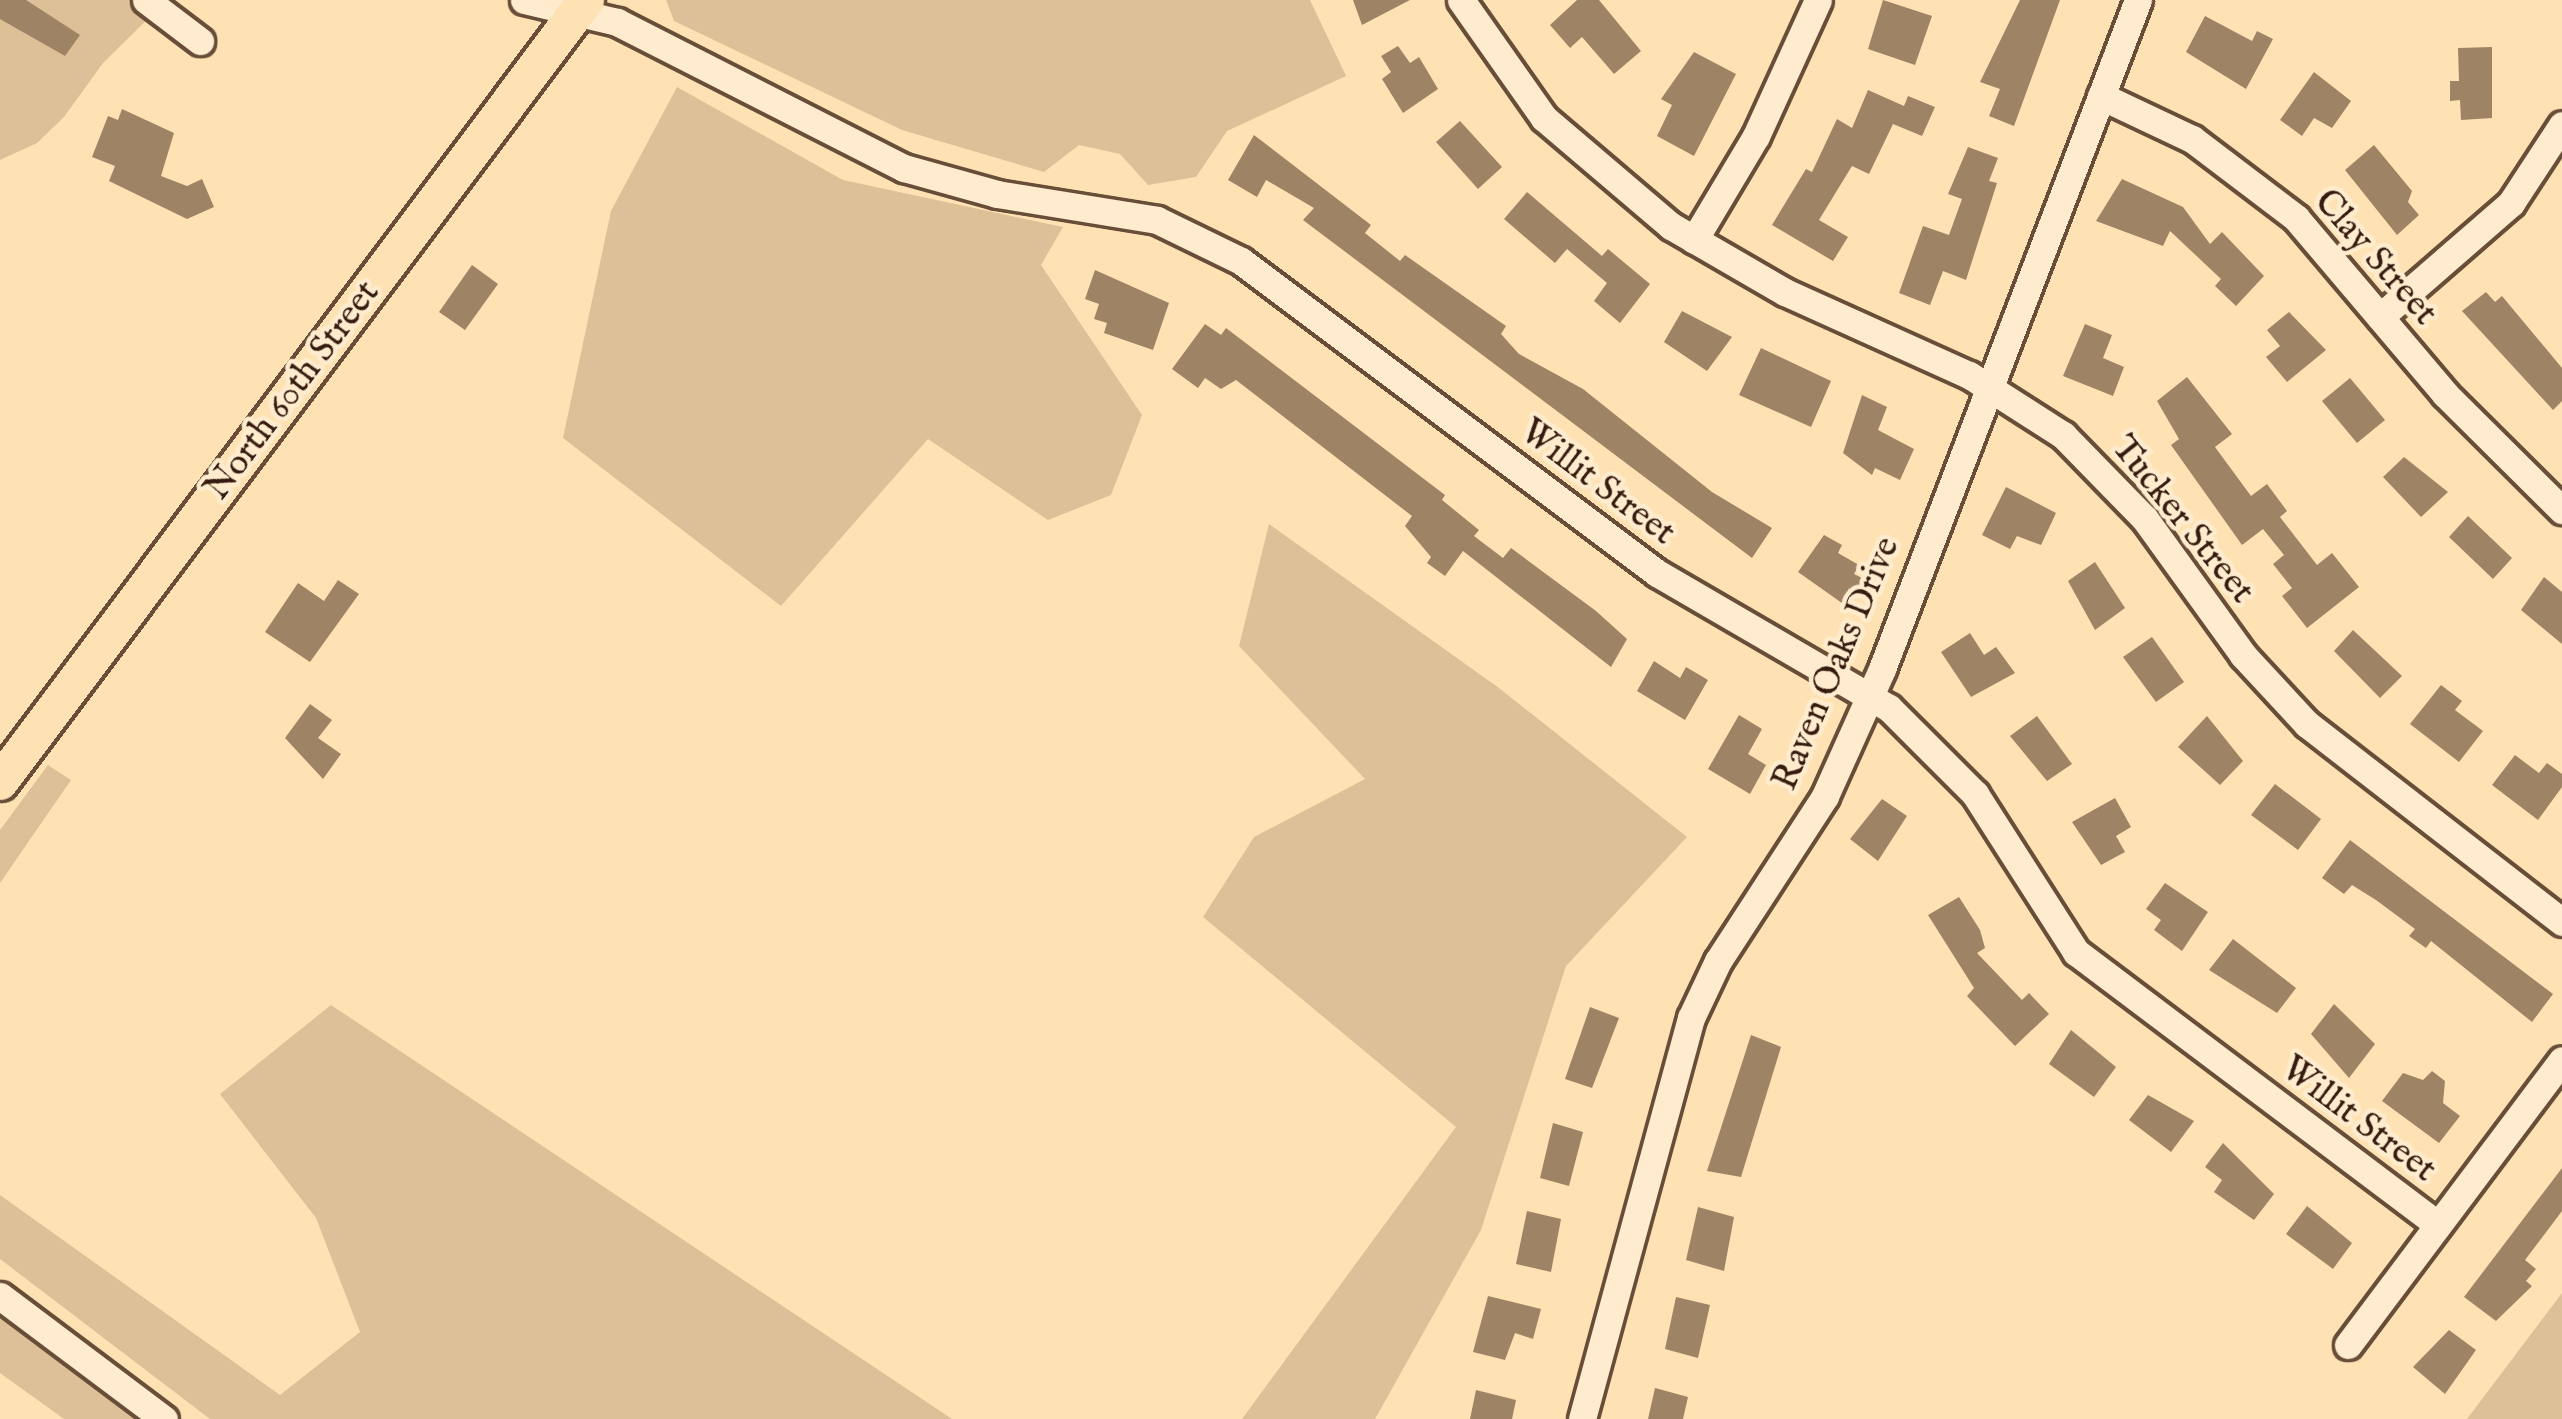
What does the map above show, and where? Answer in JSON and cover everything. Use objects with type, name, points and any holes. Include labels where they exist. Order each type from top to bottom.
[{"type":"main road","name":"North 60th Street","points":[[2,774],[581,6]]},
{"type":"street","points":[[146,0],[200,41]]},
{"type":"street","name":"Willit Street","points":[[524,0],[581,6],[904,168],[997,194],[1157,220],[1216,246],[1657,573],[1870,692],[1975,794],[2077,952],[2438,1225]]},
{"type":"street","name":"Tucker Street","points":[[1461,0],[1544,118],[1694,239],[1785,292],[1988,385],[2063,435],[2111,480],[2243,655],[2307,724],[2562,922]]},
{"type":"street","points":[[1694,239],[1756,136],[1818,0]]},
{"type":"street","name":"Raven Oaks Drive","points":[[1582,1419],[1691,1018],[1738,928],[1825,796],[1870,692],[2138,0]]},
{"type":"street","name":"Clay Street","points":[[2102,97],[2192,139],[2254,182],[2562,510]]},
{"type":"street","points":[[2380,317],[2511,203],[2562,125]]},
{"type":"street","points":[[2348,1345],[2562,1060]]},
{"type":"street","points":[[0,1296],[164,1419]]},
{"type":"shaded area","points":[[0,0],[167,0],[103,63],[64,117],[37,143],[0,160]]},
{"type":"shaded area","points":[[666,0],[1310,0],[1346,76],[1227,131],[1196,177],[1148,185],[1120,154],[1079,145],[1044,172],[902,130],[674,21]]},
{"type":"shaded area","points":[[677,87],[843,180],[1063,227],[1041,265],[1142,415],[1111,495],[1048,520],[928,439],[781,606],[563,438],[611,211]]},
{"type":"shaded area","points":[[1269,524],[1499,688],[1687,837],[1566,966],[1481,1230],[1375,1419],[1242,1419],[1456,1127],[1203,917],[1254,837],[1365,779],[1239,646]]},
{"type":"shaded area","points":[[48,765],[71,780],[0,883],[0,830]]},
{"type":"shaded area","points":[[331,1005],[952,1419],[210,1419],[0,1259],[0,1195],[280,1395],[360,1332],[316,1218],[220,1094]]},
{"type":"shaded area","points":[[2562,1293],[2562,1419],[2467,1419]]},
{"type":"shaded area","points":[[0,1310],[144,1419],[64,1419],[0,1373]]},
{"type":"building","points":[[0,0],[26,0],[80,35],[65,56],[0,19]]},
{"type":"building","points":[[1353,0],[1410,0],[1362,25]]},
{"type":"building","points":[[1577,0],[1599,0],[1641,51],[1614,74],[1582,37],[1570,48],[1550,25]]},
{"type":"building","points":[[1883,0],[1932,16],[1915,65],[1868,49]]},
{"type":"building","points":[[2020,0],[2060,0],[2014,126],[1989,116],[2000,89],[1980,82]]},
{"type":"building","points":[[2205,16],[2252,41],[2257,31],[2273,39],[2246,89],[2186,52]]},
{"type":"building","points":[[1398,46],[1410,63],[1419,57],[1438,89],[1403,113],[1382,79],[1391,72],[1381,56]]},
{"type":"building","points":[[2492,47],[2492,118],[2461,120],[2460,100],[2450,101],[2450,81],[2459,81],[2458,48]]},
{"type":"building","points":[[1694,52],[1736,74],[1694,156],[1657,136],[1672,105],[1661,99]]},
{"type":"building","points":[[2314,72],[2351,101],[2332,128],[2314,118],[2302,136],[2280,120]]},
{"type":"building","points":[[1868,90],[1904,106],[1908,96],[1935,107],[1922,136],[1893,124],[1869,174],[1852,166],[1819,220],[1848,237],[1833,261],[1772,225],[1806,169],[1812,172],[1837,119],[1852,128]]},
{"type":"building","points":[[122,109],[174,133],[161,176],[187,186],[202,179],[214,207],[187,219],[109,181],[115,166],[92,157],[108,116],[118,120]]},
{"type":"building","points":[[1460,121],[1502,167],[1478,189],[1436,142]]},
{"type":"building","points":[[1254,135],[1371,225],[1365,233],[1400,261],[1405,255],[1506,326],[1501,334],[1519,354],[1583,389],[1712,492],[1772,528],[1752,558],[1303,220],[1314,208],[1266,180],[1257,197],[1228,180]]},
{"type":"building","points":[[2374,145],[2412,191],[2408,202],[2419,215],[2397,235],[2345,170]]},
{"type":"building","points":[[1968,147],[1998,158],[1989,181],[1997,183],[1966,280],[1943,271],[1930,305],[1899,293],[1923,226],[1949,235],[1962,199],[1948,194]]},
{"type":"building","points":[[2122,179],[2183,207],[2210,244],[2222,232],[2264,276],[2236,306],[2215,286],[2221,279],[2170,231],[2163,246],[2096,221]]},
{"type":"building","points":[[1527,192],[1602,256],[1608,249],[1650,284],[1620,323],[1594,301],[1607,283],[1567,249],[1555,263],[1504,219]]},
{"type":"building","points":[[472,265],[498,284],[465,330],[439,312]]},
{"type":"building","points":[[1095,270],[1169,303],[1153,350],[1104,333],[1107,323],[1094,319],[1099,304],[1085,299]]},
{"type":"building","points":[[2486,292],[2495,302],[2502,296],[2562,368],[2562,401],[2553,410],[2462,311]]},
{"type":"building","points":[[1682,311],[1732,337],[1707,371],[1664,342]]},
{"type":"building","points":[[2289,312],[2326,350],[2287,382],[2266,357],[2280,346],[2267,330]]},
{"type":"building","points":[[1205,324],[1221,335],[1226,328],[1445,495],[1442,500],[1479,530],[1474,536],[1503,558],[1511,548],[1596,611],[1627,639],[1611,667],[1463,551],[1445,576],[1427,563],[1431,557],[1405,526],[1412,516],[1236,380],[1221,389],[1205,378],[1198,388],[1172,369]]},
{"type":"building","points":[[2085,324],[2112,335],[2103,358],[2124,367],[2113,396],[2063,376]]},
{"type":"building","points":[[1761,348],[1831,381],[1811,427],[1739,395]]},
{"type":"building","points":[[2187,377],[2232,434],[2215,447],[2251,496],[2267,484],[2287,511],[2280,517],[2317,565],[2332,553],[2359,587],[2307,628],[2282,596],[2292,588],[2273,564],[2284,555],[2263,529],[2242,545],[2171,445],[2179,439],[2157,401]]},
{"type":"building","points":[[2350,378],[2385,420],[2357,443],[2322,401]]},
{"type":"building","points":[[1862,395],[1887,407],[1878,430],[1914,449],[1900,480],[1875,468],[1872,475],[1843,453]]},
{"type":"building","points":[[2404,457],[2448,492],[2421,517],[2383,477]]},
{"type":"building","points":[[2006,487],[2056,513],[2041,545],[2017,536],[2010,549],[1982,535]]},
{"type":"building","points":[[2468,516],[2512,558],[2493,579],[2449,537]]},
{"type":"building","points":[[1824,535],[1842,545],[1838,553],[1859,565],[1854,574],[1864,579],[1849,608],[1798,572]]},
{"type":"building","points":[[2095,562],[2125,608],[2095,630],[2068,581]]},
{"type":"building","points":[[2544,577],[2562,592],[2562,644],[2521,610]]},
{"type":"building","points":[[338,580],[359,594],[310,662],[265,632],[298,583],[324,601]]},
{"type":"building","points":[[2353,630],[2402,676],[2380,698],[2334,651]]},
{"type":"building","points":[[1970,633],[1984,655],[1996,647],[2015,673],[1971,697],[1941,652]]},
{"type":"building","points":[[2152,637],[2184,682],[2156,702],[2123,657]]},
{"type":"building","points":[[1654,661],[1680,678],[1686,667],[1708,680],[1685,720],[1637,691]]},
{"type":"building","points":[[2441,685],[2462,701],[2455,710],[2483,731],[2459,762],[2410,724]]},
{"type":"building","points":[[310,704],[332,720],[318,738],[341,754],[323,779],[285,738]]},
{"type":"building","points":[[1739,715],[1762,729],[1748,754],[1766,765],[1750,794],[1708,769]]},
{"type":"building","points":[[2037,716],[2072,764],[2047,781],[2010,736]]},
{"type":"building","points":[[2207,716],[2243,761],[2220,785],[2178,747]]},
{"type":"building","points":[[2515,755],[2539,773],[2547,763],[2562,774],[2562,787],[2538,820],[2492,785]]},
{"type":"building","points":[[2275,784],[2321,819],[2298,850],[2251,815]]},
{"type":"building","points":[[2115,798],[2131,827],[2116,836],[2125,852],[2101,865],[2072,822]]},
{"type":"building","points":[[1882,799],[1907,816],[1878,861],[1850,839]]},
{"type":"building","points":[[2350,840],[2553,994],[2532,1022],[2431,941],[2426,948],[2409,936],[2415,929],[2376,900],[2352,885],[2344,894],[2322,878]]},
{"type":"building","points":[[2165,883],[2208,912],[2182,951],[2154,930],[2161,920],[2146,909]]},
{"type":"building","points":[[1959,897],[1980,930],[1985,948],[1977,953],[2022,1000],[2029,993],[2049,1014],[2015,1046],[1967,996],[1974,988],[1928,915]]},
{"type":"building","points":[[2233,939],[2296,988],[2277,1013],[2209,970]]},
{"type":"building","points":[[2334,1004],[2375,1044],[2349,1078],[2311,1034]]},
{"type":"building","points":[[1590,1007],[1619,1018],[1592,1088],[1565,1079]]},
{"type":"building","points":[[2071,1030],[2116,1067],[2094,1097],[2049,1064]]},
{"type":"building","points":[[1751,1035],[1781,1047],[1741,1177],[1707,1171]]},
{"type":"building","points":[[2432,1071],[2445,1081],[2443,1103],[2460,1116],[2439,1143],[2382,1101],[2403,1073],[2423,1080]]},
{"type":"building","points":[[2148,1095],[2194,1121],[2171,1152],[2129,1120]]},
{"type":"building","points":[[1553,1123],[1583,1132],[1569,1186],[1540,1178]]},
{"type":"building","points":[[2223,1143],[2274,1194],[2254,1220],[2214,1192],[2222,1180],[2205,1167]]},
{"type":"building","points":[[2562,1168],[2562,1211],[2525,1260],[2536,1269],[2526,1281],[2532,1286],[2496,1321],[2464,1297]]},
{"type":"building","points":[[2307,1206],[2352,1243],[2333,1269],[2286,1234]]},
{"type":"building","points":[[1698,1207],[1734,1217],[1724,1271],[1686,1260]]},
{"type":"building","points":[[1527,1211],[1561,1219],[1551,1272],[1516,1264]]},
{"type":"building","points":[[1488,1296],[1541,1309],[1533,1339],[1515,1333],[1505,1360],[1473,1352]]},
{"type":"building","points":[[1676,1297],[1710,1305],[1698,1358],[1665,1349]]},
{"type":"building","points":[[2449,1330],[2476,1350],[2445,1394],[2413,1367]]},
{"type":"building","points":[[1655,1388],[1688,1397],[1683,1419],[1648,1419]]},
{"type":"building","points":[[1476,1390],[1516,1400],[1512,1419],[1470,1419]]}]
